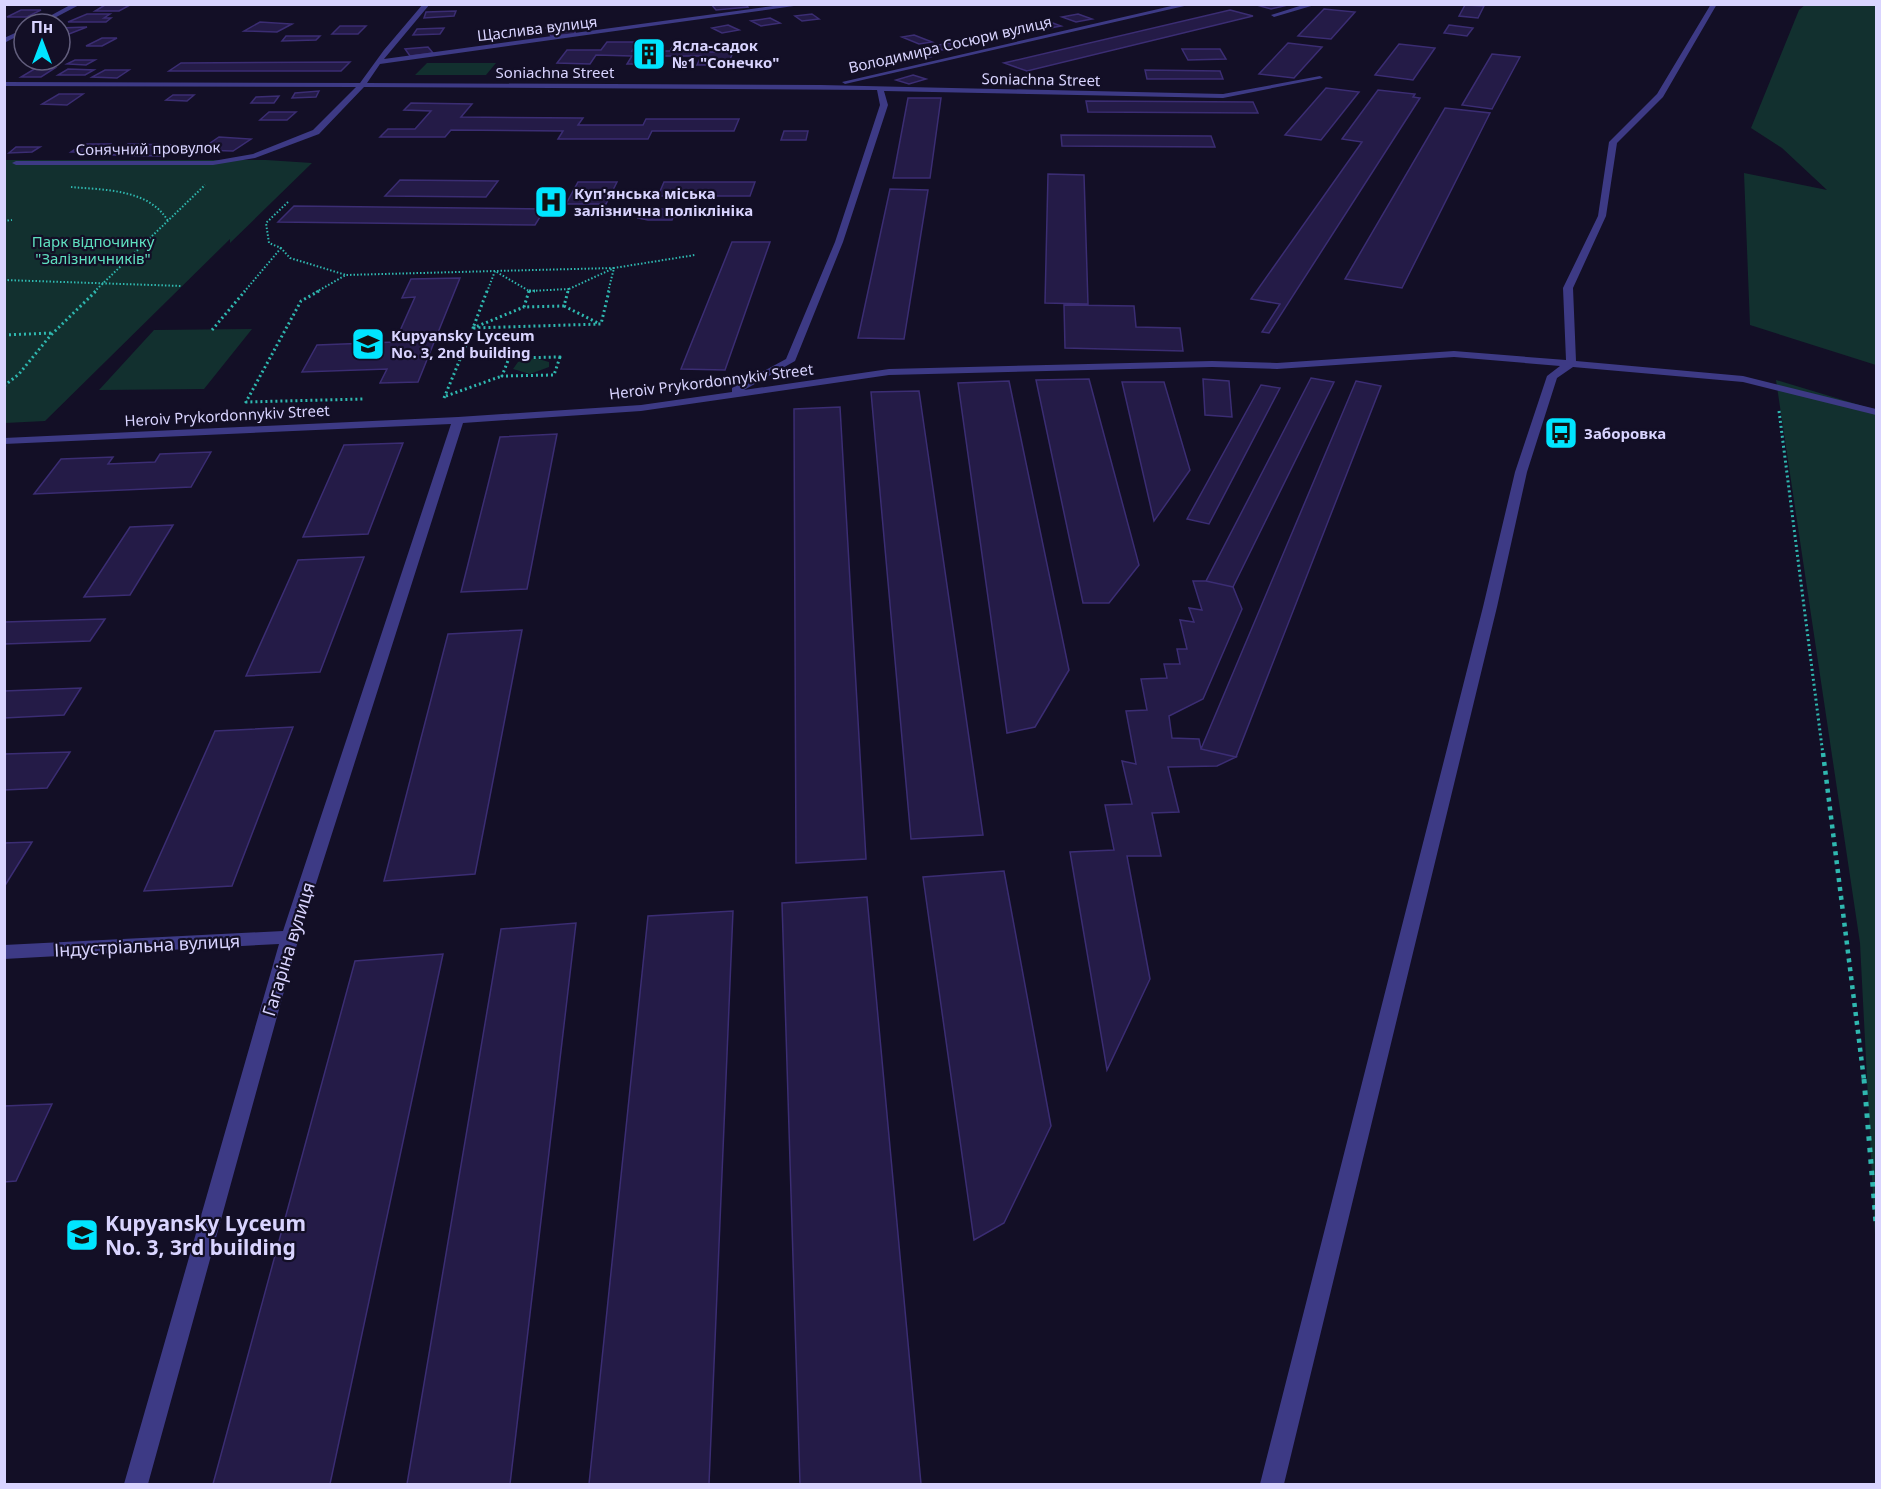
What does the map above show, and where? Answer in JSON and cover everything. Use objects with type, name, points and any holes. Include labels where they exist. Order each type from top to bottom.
[{"type":"street","points":[[62,12],[78,4]]},
{"type":"street","name":"Сонячний провулок","points":[[16,163],[213,163],[255,156],[316,132],[363,84],[427,4]]},
{"type":"street","name":"Щаслива вулиця","points":[[379,62],[805,4]]},
{"type":"street","name":"Володимира Сосюри вулиця","points":[[821,87],[1190,4]]},
{"type":"street","points":[[1274,15],[1315,4]]},
{"type":"street","points":[[1272,1485],[1490,607],[1521,472],[1552,376],[1571,364],[1568,288],[1602,216],[1612,142],[1660,95],[1714,4]]},
{"type":"street","name":"Soniachna Street","points":[[4,84],[821,87],[1223,96],[1320,78]]},
{"type":"street","points":[[728,394],[790,360],[846,220],[884,105],[880,89]]},
{"type":"street","name":"Heroiv Prykordonnykiv Street","points":[[4,441],[458,420],[641,408],[889,372],[1202,364],[1277,366],[1454,354],[1743,379],[1876,412]]},
{"type":"street","name":"Гагаріна вулиця","points":[[136,1485],[290,937],[458,420]]},
{"type":"street","name":"Індустріальна вулиця","points":[[4,952],[290,937]]},
{"type":"path","points":[[4,386],[22,372],[53,333],[102,283],[232,160]]},
{"type":"path","points":[[66,186],[122,193],[151,202],[165,212],[168,221]]},
{"type":"path","points":[[288,202],[266,224],[269,243],[281,248],[290,258],[346,275],[614,268],[695,255]]},
{"type":"path","points":[[4,221],[12,220]]},
{"type":"path","points":[[212,330],[281,248]]},
{"type":"path","points":[[495,271],[530,291],[569,289],[614,268]]},
{"type":"path","points":[[601,324],[614,268]]},
{"type":"path","points":[[434,421],[495,271]]},
{"type":"path","points":[[346,275],[301,301],[246,402],[363,399]]},
{"type":"path","points":[[4,280],[183,286]]},
{"type":"path","points":[[564,306],[569,289]]},
{"type":"path","points":[[524,307],[530,291]]},
{"type":"path","points":[[473,328],[524,307],[564,306],[601,324]]},
{"type":"path","points":[[473,328],[601,324]]},
{"type":"path","points":[[4,335],[53,333]]},
{"type":"path","points":[[433,397],[444,397],[502,376],[554,375],[560,357],[509,358],[502,376]]},
{"type":"path","points":[[1776,388],[1870,1124],[1876,1223]]},
{"type":"green space","points":[[1806,4],[1876,5],[1876,365],[1750,325],[1744,173],[1827,190],[1782,148],[1751,128],[1799,10]]},
{"type":"green space","points":[[427,63],[496,63],[486,75],[415,75]]},
{"type":"green space","name":"Парк відпочинку \"Залізничників\"","points":[[5,160],[266,160],[312,163],[230,243],[230,239],[45,421],[5,423]]},
{"type":"green space","points":[[252,329],[204,389],[99,390],[154,330]]},
{"type":"green space","points":[[535,358],[549,362],[549,367],[530,374],[513,369],[518,362]]},
{"type":"green space","points":[[1776,380],[1876,410],[1876,1254],[1860,943]]},
{"type":"building","points":[[711,4],[746,4],[748,7],[716,10]]},
{"type":"building","points":[[1253,4],[1292,4],[1271,9]]},
{"type":"building","points":[[105,5],[130,5],[119,11],[95,11]]},
{"type":"building","points":[[1465,5],[1484,6],[1478,18],[1459,16]]},
{"type":"building","points":[[1324,9],[1355,12],[1331,39],[1298,36]]},
{"type":"building","points":[[21,10],[41,10],[37,12],[17,12]]},
{"type":"building","points":[[1230,10],[1253,16],[1027,71],[1004,63]]},
{"type":"building","points":[[456,11],[454,16],[424,18],[426,12]]},
{"type":"building","points":[[87,14],[110,14],[104,18],[111,18],[106,22],[72,20]]},
{"type":"building","points":[[812,14],[819,19],[802,21],[795,16]]},
{"type":"building","points":[[1078,14],[1092,19],[1076,22],[1062,17]]},
{"type":"building","points":[[770,18],[780,23],[761,26],[751,21]]},
{"type":"building","points":[[260,22],[292,24],[277,32],[244,31]]},
{"type":"building","points":[[1050,22],[1061,26],[1045,29],[1033,25]]},
{"type":"building","points":[[728,25],[739,30],[722,33],[712,28]]},
{"type":"building","points":[[1449,25],[1473,28],[1467,36],[1444,33]]},
{"type":"building","points":[[340,26],[366,26],[358,34],[332,34]]},
{"type":"building","points":[[571,26],[576,34],[551,36],[546,28]]},
{"type":"building","points":[[87,27],[72,33],[72,28]]},
{"type":"building","points":[[444,28],[440,34],[413,35],[417,29]]},
{"type":"building","points":[[914,35],[932,42],[919,44],[902,37]]},
{"type":"building","points":[[286,36],[320,36],[316,40],[282,41]]},
{"type":"building","points":[[102,38],[117,38],[102,46],[86,46]]},
{"type":"building","name":"Ясла-садок №1 \"Сонечко\"","points":[[607,42],[638,42],[632,51],[670,51],[675,43],[705,43],[701,52],[733,52],[728,65],[697,65],[701,56],[662,56],[658,64],[627,64],[632,56],[596,55],[590,64],[557,63],[567,50],[601,50]]},
{"type":"building","points":[[949,43],[958,47],[942,50],[933,46]]},
{"type":"building","points":[[1288,43],[1322,47],[1294,78],[1259,74]]},
{"type":"building","points":[[1399,44],[1435,48],[1413,80],[1375,75]]},
{"type":"building","points":[[428,47],[433,53],[410,56],[405,49]]},
{"type":"building","points":[[1182,49],[1220,49],[1226,59],[1188,60]]},
{"type":"building","points":[[915,51],[930,57],[918,59],[903,53]]},
{"type":"building","points":[[1492,54],[1520,57],[1492,109],[1462,105]]},
{"type":"building","points":[[95,60],[86,65],[72,64],[72,62]]},
{"type":"building","points":[[350,62],[341,71],[169,71],[181,63]]},
{"type":"building","points":[[72,69],[94,70],[85,75],[58,75],[63,72],[72,72]]},
{"type":"building","points":[[105,70],[129,70],[117,78],[92,77]]},
{"type":"building","points":[[1145,70],[1220,71],[1223,79],[1147,79]]},
{"type":"building","points":[[29,72],[49,72],[41,77],[21,77]]},
{"type":"building","points":[[913,75],[926,79],[909,84],[896,80]]},
{"type":"building","points":[[1326,88],[1359,92],[1321,140],[1285,135]]},
{"type":"building","points":[[1378,90],[1415,94],[1413,97],[1420,98],[1269,333],[1262,332],[1280,304],[1251,299],[1362,142],[1342,139]]},
{"type":"building","points":[[319,91],[316,97],[292,98],[295,93]]},
{"type":"building","points":[[59,94],[83,94],[67,105],[42,104]]},
{"type":"building","points":[[173,95],[194,95],[187,101],[166,100]]},
{"type":"building","points":[[279,96],[274,103],[251,103],[256,97]]},
{"type":"building","points":[[908,98],[941,98],[930,178],[893,178]]},
{"type":"building","points":[[1086,101],[1253,102],[1258,113],[1088,112]]},
{"type":"building","points":[[411,103],[472,104],[461,117],[583,118],[578,125],[643,125],[646,119],[739,119],[734,131],[652,131],[648,139],[558,139],[563,131],[451,130],[445,137],[380,137],[388,129],[415,129],[431,111],[404,110]]},
{"type":"building","points":[[1445,108],[1490,113],[1402,288],[1345,279]]},
{"type":"building","points":[[269,112],[296,112],[287,120],[260,120]]},
{"type":"building","points":[[784,131],[808,131],[806,140],[781,140]]},
{"type":"building","points":[[1061,135],[1211,136],[1215,147],[1062,146]]},
{"type":"building","points":[[219,137],[251,139],[233,151],[200,150]]},
{"type":"building","points":[[83,144],[110,144],[98,152],[71,152]]},
{"type":"building","points":[[128,144],[176,145],[161,156],[113,155]]},
{"type":"building","points":[[16,147],[40,147],[32,152],[9,153]]},
{"type":"building","points":[[1048,174],[1084,175],[1088,304],[1045,303]]},
{"type":"building","points":[[400,180],[498,181],[486,197],[385,196]]},
{"type":"building","points":[[578,182],[617,182],[606,204],[566,204]]},
{"type":"building","points":[[664,182],[755,182],[750,196],[658,196]]},
{"type":"building","points":[[890,189],[928,190],[904,339],[858,338]]},
{"type":"building","points":[[294,206],[545,209],[535,225],[278,222]]},
{"type":"building","points":[[642,209],[684,209],[681,217],[673,217],[672,220],[648,220],[638,218]]},
{"type":"building","points":[[732,242],[770,242],[725,370],[681,369]]},
{"type":"building","points":[[460,278],[418,382],[380,383],[387,369],[302,372],[317,345],[395,342],[415,297],[402,298],[411,279]]},
{"type":"building","points":[[1064,305],[1134,306],[1136,327],[1180,328],[1183,351],[1065,348]]},
{"type":"building","points":[[1311,378],[1334,382],[1233,587],[1206,581]]},
{"type":"building","points":[[1089,379],[1139,565],[1109,603],[1083,603],[1036,380]]},
{"type":"building","points":[[1203,379],[1229,381],[1232,417],[1205,415]]},
{"type":"building","points":[[1009,381],[1069,670],[1035,727],[1007,733],[958,383]]},
{"type":"building","points":[[1356,381],[1381,386],[1236,757],[1201,749]]},
{"type":"building","points":[[1122,382],[1164,382],[1190,470],[1154,521]]},
{"type":"building","points":[[1261,385],[1280,388],[1209,524],[1187,519]]},
{"type":"building","points":[[919,391],[983,835],[911,839],[871,392]]},
{"type":"building","points":[[840,407],[866,859],[796,863],[794,409]]},
{"type":"building","points":[[557,434],[527,589],[461,592],[500,437]]},
{"type":"building","points":[[403,443],[368,534],[303,537],[344,445]]},
{"type":"building","points":[[211,452],[191,487],[34,494],[61,459],[113,457],[108,464],[155,462],[160,454]]},
{"type":"building","points":[[173,525],[130,595],[84,597],[130,527]]},
{"type":"building","points":[[364,557],[320,672],[246,676],[298,560]]},
{"type":"building","points":[[1193,581],[1206,581],[1233,587],[1242,609],[1203,699],[1169,716],[1172,738],[1199,739],[1201,749],[1236,757],[1217,766],[1168,767],[1179,812],[1152,813],[1161,856],[1127,856],[1150,979],[1107,1070],[1070,852],[1114,850],[1105,805],[1132,804],[1122,761],[1136,764],[1126,711],[1147,710],[1141,679],[1167,678],[1164,664],[1180,664],[1177,649],[1187,649],[1180,620],[1194,622],[1189,608],[1202,610]]},
{"type":"building","points":[[105,619],[90,641],[4,644],[4,622]]},
{"type":"building","points":[[522,630],[475,874],[384,881],[448,634]]},
{"type":"building","points":[[81,688],[64,715],[4,718],[4,691]]},
{"type":"building","points":[[293,727],[232,886],[144,891],[215,731]]},
{"type":"building","points":[[70,752],[47,788],[4,790],[4,754]]},
{"type":"building","points":[[32,842],[4,887],[4,843]]},
{"type":"building","points":[[1004,871],[1051,1126],[1004,1223],[974,1240],[923,877]]},
{"type":"building","points":[[867,897],[921,1484],[800,1484],[782,903]]},
{"type":"building","points":[[733,911],[709,1484],[589,1484],[648,916]]},
{"type":"building","points":[[576,923],[510,1484],[407,1484],[501,929]]},
{"type":"building","points":[[443,954],[330,1484],[213,1484],[355,961]]},
{"type":"building","points":[[52,1104],[16,1181],[4,1182],[4,1106]]},
{"type":"place","name":"Ясла-садок №1 \"Сонечко\"","points":[[649,54]]},
{"type":"place","name":"Куп'янська міська залізнична поліклініка","points":[[551,202]]},
{"type":"place","name":"Kupyansky Lyceum No. 3, 2nd building","points":[[368,344]]},
{"type":"place","name":"Заборовка","points":[[1561,433]]},
{"type":"place","name":"Kupyansky Lyceum No. 3, 3rd building","points":[[82,1235]]}]
